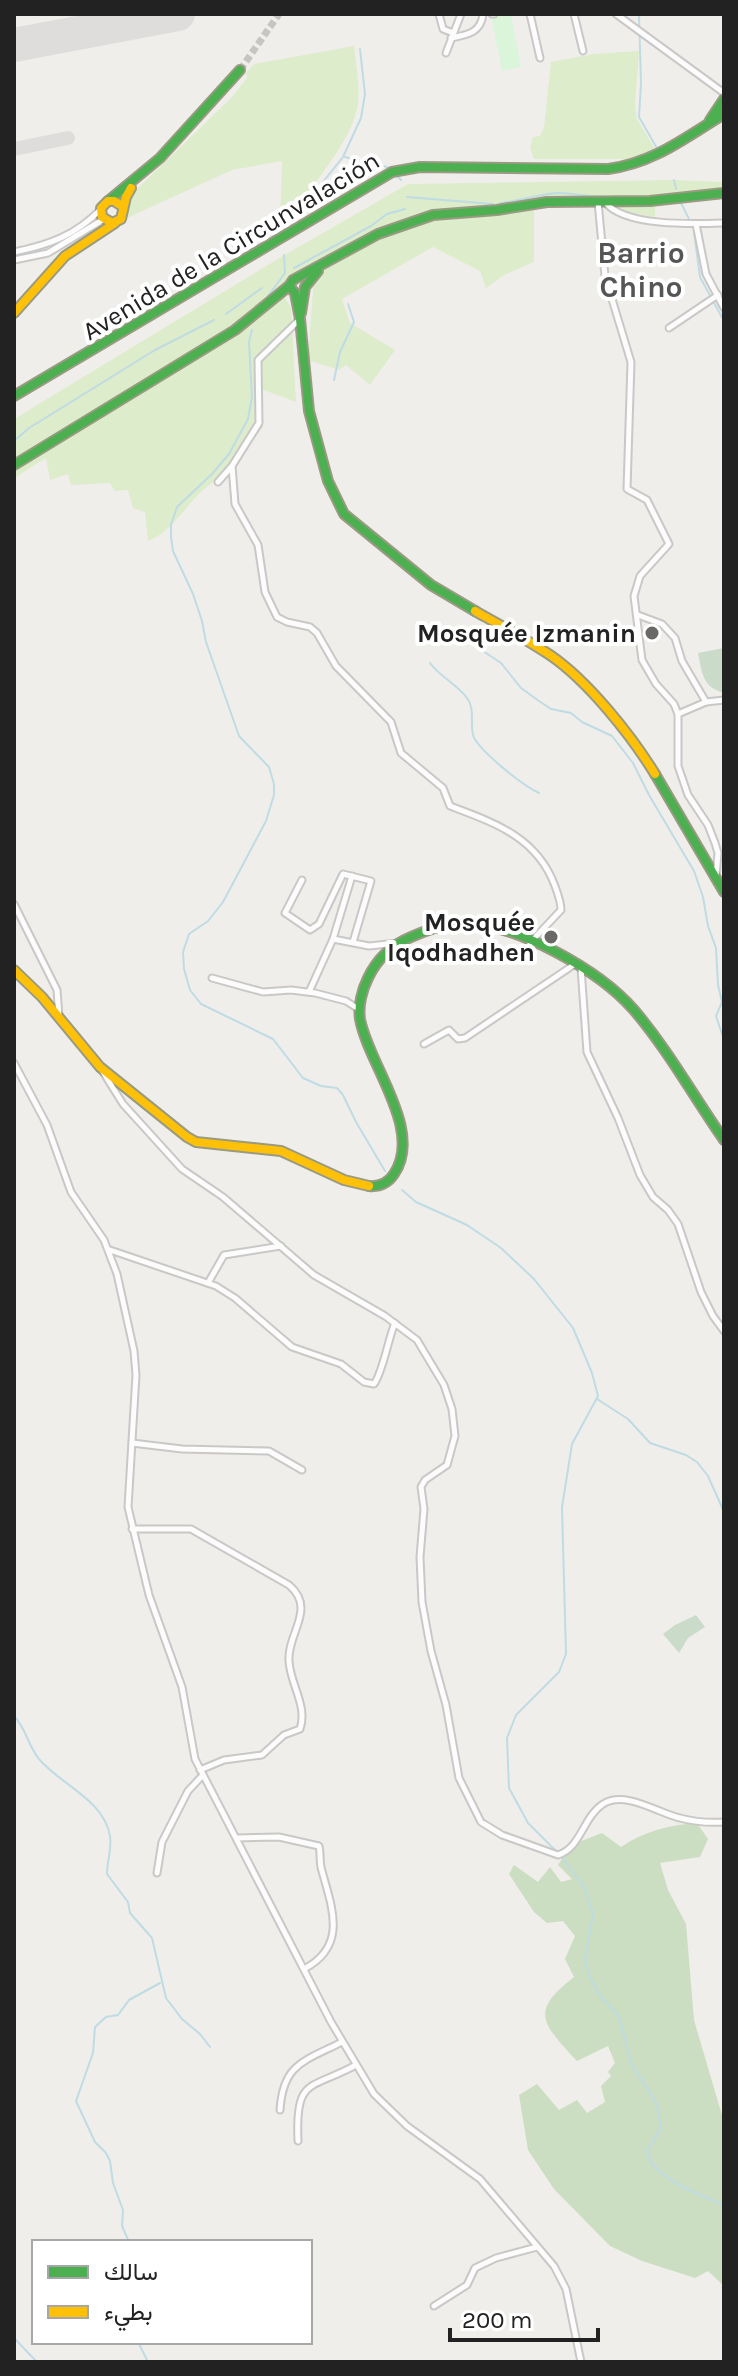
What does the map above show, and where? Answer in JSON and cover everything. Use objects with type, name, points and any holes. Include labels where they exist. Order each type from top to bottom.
[{"type":"street","points":[[439,14],[443,29],[452,36]]},
{"type":"street","points":[[446,53],[461,14]]},
{"type":"street","points":[[452,36],[476,30],[483,14]]},
{"type":"street","points":[[530,14],[540,58]]},
{"type":"street","points":[[574,14],[583,51]]},
{"type":"street","points":[[616,14],[724,93]]},
{"type":"street","points":[[141,174],[122,206],[122,216],[48,253],[17,260],[16,252],[65,237],[105,205],[141,174],[240,70]]},
{"type":"street","points":[[710,85],[723,107]]},
{"type":"street","name":"Avenida de la Circunvalación","points":[[14,396],[392,172],[420,167],[631,167],[661,156],[706,125],[723,107]]},
{"type":"street","points":[[724,193],[650,201],[540,203],[433,215],[394,227],[297,278],[304,282],[297,290],[309,411],[328,481],[344,514],[431,585],[550,655],[576,676],[639,748],[724,892]]},
{"type":"street","points":[[105,205],[114,201],[122,206]]},
{"type":"street","points":[[602,202],[619,214],[670,223],[724,223]]},
{"type":"street","points":[[602,202],[605,276],[631,362],[627,489],[647,500],[669,544],[640,576],[634,596],[642,660],[678,714],[678,766],[688,795],[708,825],[715,843],[718,853],[716,876]]},
{"type":"street","points":[[105,205],[108,221]]},
{"type":"street","points":[[14,313],[65,256],[108,221]]},
{"type":"street","points":[[696,224],[706,274],[721,297],[724,308]]},
{"type":"street","points":[[14,465],[266,306],[297,290],[330,261]]},
{"type":"street","points":[[669,328],[721,297]]},
{"type":"street","points":[[218,482],[259,423],[258,360],[300,319]]},
{"type":"street","points":[[232,466],[235,504],[258,545],[265,592],[277,617],[310,627],[317,633],[336,666],[391,722],[401,753],[445,790],[450,806],[503,827],[544,861],[562,906],[560,912],[530,943]]},
{"type":"street","points":[[638,615],[662,624],[675,638],[682,661],[706,702]]},
{"type":"street","points":[[678,714],[706,702],[724,700]]},
{"type":"street","points":[[302,880],[285,913],[310,930],[319,924],[342,875],[371,881],[353,942]]},
{"type":"street","points":[[309,992],[333,939],[352,876]]},
{"type":"street","points":[[14,904],[57,990],[59,1017]]},
{"type":"street","points":[[100,1067],[196,1142],[282,1151],[345,1181],[369,1188],[379,1186],[396,1174],[404,1150],[403,1139],[364,1033],[360,1010],[362,992],[371,970],[388,950],[427,931],[464,923],[488,926],[530,943],[578,966],[617,992],[638,1014],[724,1140]]},
{"type":"street","points":[[333,939],[369,946],[399,943]]},
{"type":"street","points":[[424,1044],[449,1030],[458,1039],[465,1038],[578,966]]},
{"type":"street","points":[[578,966],[587,1052],[640,1175],[653,1197],[678,1224],[701,1292],[724,1331]]},
{"type":"street","points":[[14,970],[59,1017],[100,1067],[123,1104],[162,1150],[182,1169],[223,1197],[314,1275],[395,1323],[417,1340],[444,1385],[455,1422],[449,1461],[438,1473],[425,1480],[421,1487],[424,1509],[420,1557],[427,1633],[446,1705],[456,1766],[481,1822],[502,1835],[560,1854],[570,1849],[595,1811],[615,1800],[629,1801],[680,1818],[724,1822]]},
{"type":"street","points":[[212,978],[263,992],[309,992],[346,1001],[360,1010]]},
{"type":"street","points":[[14,1063],[47,1125],[71,1192],[109,1249],[117,1274],[135,1364],[128,1496],[132,1529],[149,1595],[182,1687],[192,1748],[201,1772],[342,2042],[374,2094],[391,2113],[480,2179],[537,2247],[566,2286],[581,2362]]},
{"type":"street","points":[[208,1283],[214,1276],[218,1260],[224,1255],[282,1246]]},
{"type":"street","points":[[109,1249],[208,1283],[235,1298],[292,1347],[341,1364],[367,1384],[376,1383],[395,1323]]},
{"type":"street","points":[[132,1443],[182,1449],[269,1451],[302,1470]]},
{"type":"street","points":[[132,1529],[191,1529],[289,1585],[301,1599],[301,1621],[293,1638],[289,1661],[301,1709],[300,1729],[284,1735],[262,1755],[224,1760],[201,1772],[162,1842],[157,1873]]},
{"type":"street","points":[[237,1838],[279,1837],[319,1846],[320,1865],[332,1898],[335,1925],[319,1959],[304,1969]]},
{"type":"street","points":[[280,2110],[281,2091],[287,2076],[312,2057],[342,2042]]},
{"type":"street","points":[[298,2141],[298,2116],[305,2090],[356,2065]]},
{"type":"street","points":[[434,2306],[467,2285],[475,2268],[496,2258],[537,2247]]},
{"type":"green space","points":[[511,14],[521,67],[502,71],[491,16]]},
{"type":"green space","points":[[354,46],[358,94],[353,123],[325,170],[280,225],[282,161],[232,170],[127,218],[128,201],[136,190],[231,98],[254,64]]},
{"type":"green space","points":[[639,51],[635,105],[637,119],[656,151],[629,159],[534,159],[530,147],[533,137],[540,136],[544,128],[551,62],[593,54]]},
{"type":"green space","points":[[724,182],[724,199],[655,198],[655,217],[534,200],[534,262],[504,275],[486,288],[480,271],[433,247],[342,299],[350,323],[395,350],[370,385],[346,365],[339,370],[308,360],[313,289],[305,271],[280,288],[291,308],[296,402],[261,389],[263,427],[238,460],[234,474],[208,486],[170,526],[148,541],[145,512],[133,508],[128,490],[115,491],[110,483],[71,485],[68,474],[50,480],[46,458],[14,478],[14,419],[408,184]]},
{"type":"green space","points":[[724,648],[724,693],[707,683],[698,653]]},
{"type":"green space","points":[[696,1615],[705,1627],[688,1638],[679,1653],[663,1634]]},
{"type":"green space","points":[[697,1823],[708,1839],[700,1857],[660,1863],[668,1890],[686,1924],[694,2020],[724,2122],[724,2286],[708,2271],[695,2278],[642,2261],[610,2246],[554,2189],[528,2150],[519,2095],[537,2084],[559,2110],[577,2100],[587,2113],[605,2102],[601,2086],[611,2076],[608,2072],[615,2063],[608,2046],[577,2061],[549,2027],[546,2009],[560,1989],[574,1977],[565,1959],[575,1936],[563,1921],[547,1923],[534,1912],[509,1874],[514,1865],[538,1882],[550,1867],[561,1882],[572,1879],[558,1865],[571,1845],[602,1833],[621,1847],[658,1830]]},
{"type":"waterway","points":[[639,14],[639,117],[658,150]]},
{"type":"waterway","points":[[292,227],[299,212],[343,157],[361,118],[365,94],[360,49]]},
{"type":"waterway","points":[[345,157],[387,167]]},
{"type":"waterway","points":[[398,177],[401,180]]},
{"type":"waterway","points":[[674,180],[676,189]]},
{"type":"waterway","points":[[500,203],[558,193],[616,196]]},
{"type":"waterway","points":[[407,197],[493,204]]},
{"type":"waterway","points":[[680,201],[690,221]]},
{"type":"waterway","points":[[294,268],[387,214],[405,209]]},
{"type":"waterway","points":[[694,232],[700,277],[724,321]]},
{"type":"waterway","points":[[268,296],[285,273],[284,255]]},
{"type":"waterway","points":[[226,314],[262,288]]},
{"type":"waterway","points":[[334,380],[340,352],[354,322],[348,304]]},
{"type":"waterway","points":[[14,441],[29,428],[155,350],[214,320]]},
{"type":"waterway","points":[[252,330],[249,342],[252,397],[248,419],[229,454],[177,507],[171,537],[173,551],[193,594],[206,642],[239,736],[269,767],[274,795],[266,821],[223,902],[208,921],[189,934],[183,952],[184,969],[190,990],[201,1004],[273,1039],[303,1078],[321,1086],[337,1088],[385,1171]]},
{"type":"waterway","points":[[477,647],[501,663],[521,688],[551,709],[571,713],[582,722],[612,736],[633,763],[694,871],[703,897],[716,948],[722,1002],[716,1016],[723,1037],[724,1073]]},
{"type":"waterway","points":[[430,663],[469,702],[476,741],[491,758],[539,793]]},
{"type":"waterway","points":[[402,1190],[416,1202],[467,1225],[501,1248],[534,1279],[573,1328],[598,1396],[572,1444],[562,1507],[566,1654],[559,1672],[516,1715],[507,1738],[509,1788],[528,1823],[557,1852]]},
{"type":"waterway","points":[[597,1399],[628,1419],[650,1443],[697,1462],[708,1476],[724,1512]]},
{"type":"waterway","points":[[14,1716],[39,1759],[91,1803],[106,1823],[110,1836],[107,1874],[128,1902],[130,1913],[152,1938],[166,1998],[210,2047]]},
{"type":"waterway","points":[[561,1857],[585,1888],[593,1914],[585,1959],[589,1975],[598,1993],[619,2017],[632,2065],[657,2104],[661,2128],[647,2151],[651,2161],[667,2178],[724,2205]]},
{"type":"waterway","points":[[128,2240],[122,2226],[123,2210],[113,2183],[110,2161],[95,2142],[76,2101],[93,2053],[95,2027],[106,2017],[118,2015],[129,2000],[160,1983]]},
{"type":"waterway","points":[[14,2338],[37,2362]]},
{"type":"waterway","points":[[139,2344],[148,2362]]},
{"type":"taxiway","points":[[14,149],[68,138]]},
{"type":"runway","points":[[14,45],[178,14]]},
{"type":"tunnel","points":[[240,70],[279,14]]},
{"type":"traffic: fast","points":[[108,201],[160,158],[240,70]]},
{"type":"traffic: fast","points":[[710,120],[724,99]]},
{"type":"traffic: fast","points":[[14,396],[392,172],[420,167],[608,169],[655,155],[724,114]]},
{"type":"traffic: fast","points":[[475,611],[431,585],[344,514],[328,481],[309,411],[300,319],[295,293],[289,286],[293,280],[378,234],[433,215],[547,202],[650,201],[724,193]]},
{"type":"traffic: fast","points":[[301,313],[305,287],[318,271]]},
{"type":"traffic: fast","points":[[14,465],[235,330],[289,286]]},
{"type":"traffic: fast","points":[[655,774],[724,892]]},
{"type":"traffic: fast","points":[[369,1186],[383,1184],[394,1174],[401,1157],[402,1138],[399,1117],[360,1019],[364,988],[376,965],[398,944],[430,929],[457,923],[485,925],[532,940],[579,965],[619,995],[658,1041],[724,1140]]},
{"type":"traffic: slow","points":[[122,206],[108,201],[101,208],[102,217],[112,223],[121,219],[131,188]]},
{"type":"traffic: slow","points":[[14,313],[65,256],[115,223]]},
{"type":"traffic: slow","points":[[475,611],[550,655],[579,679],[621,726],[655,774]]},
{"type":"traffic: slow","points":[[14,970],[42,997],[100,1067],[187,1137],[196,1142],[281,1151],[344,1180],[369,1186]]},
{"type":"place","name":"Mosquée Izmanin","points":[[652,633]]},
{"type":"place","name":"Mosquée Iqodhadhen","points":[[551,937]]},
{"type":"district","name":"Barrio Chino","points":[[641,270]]}]
